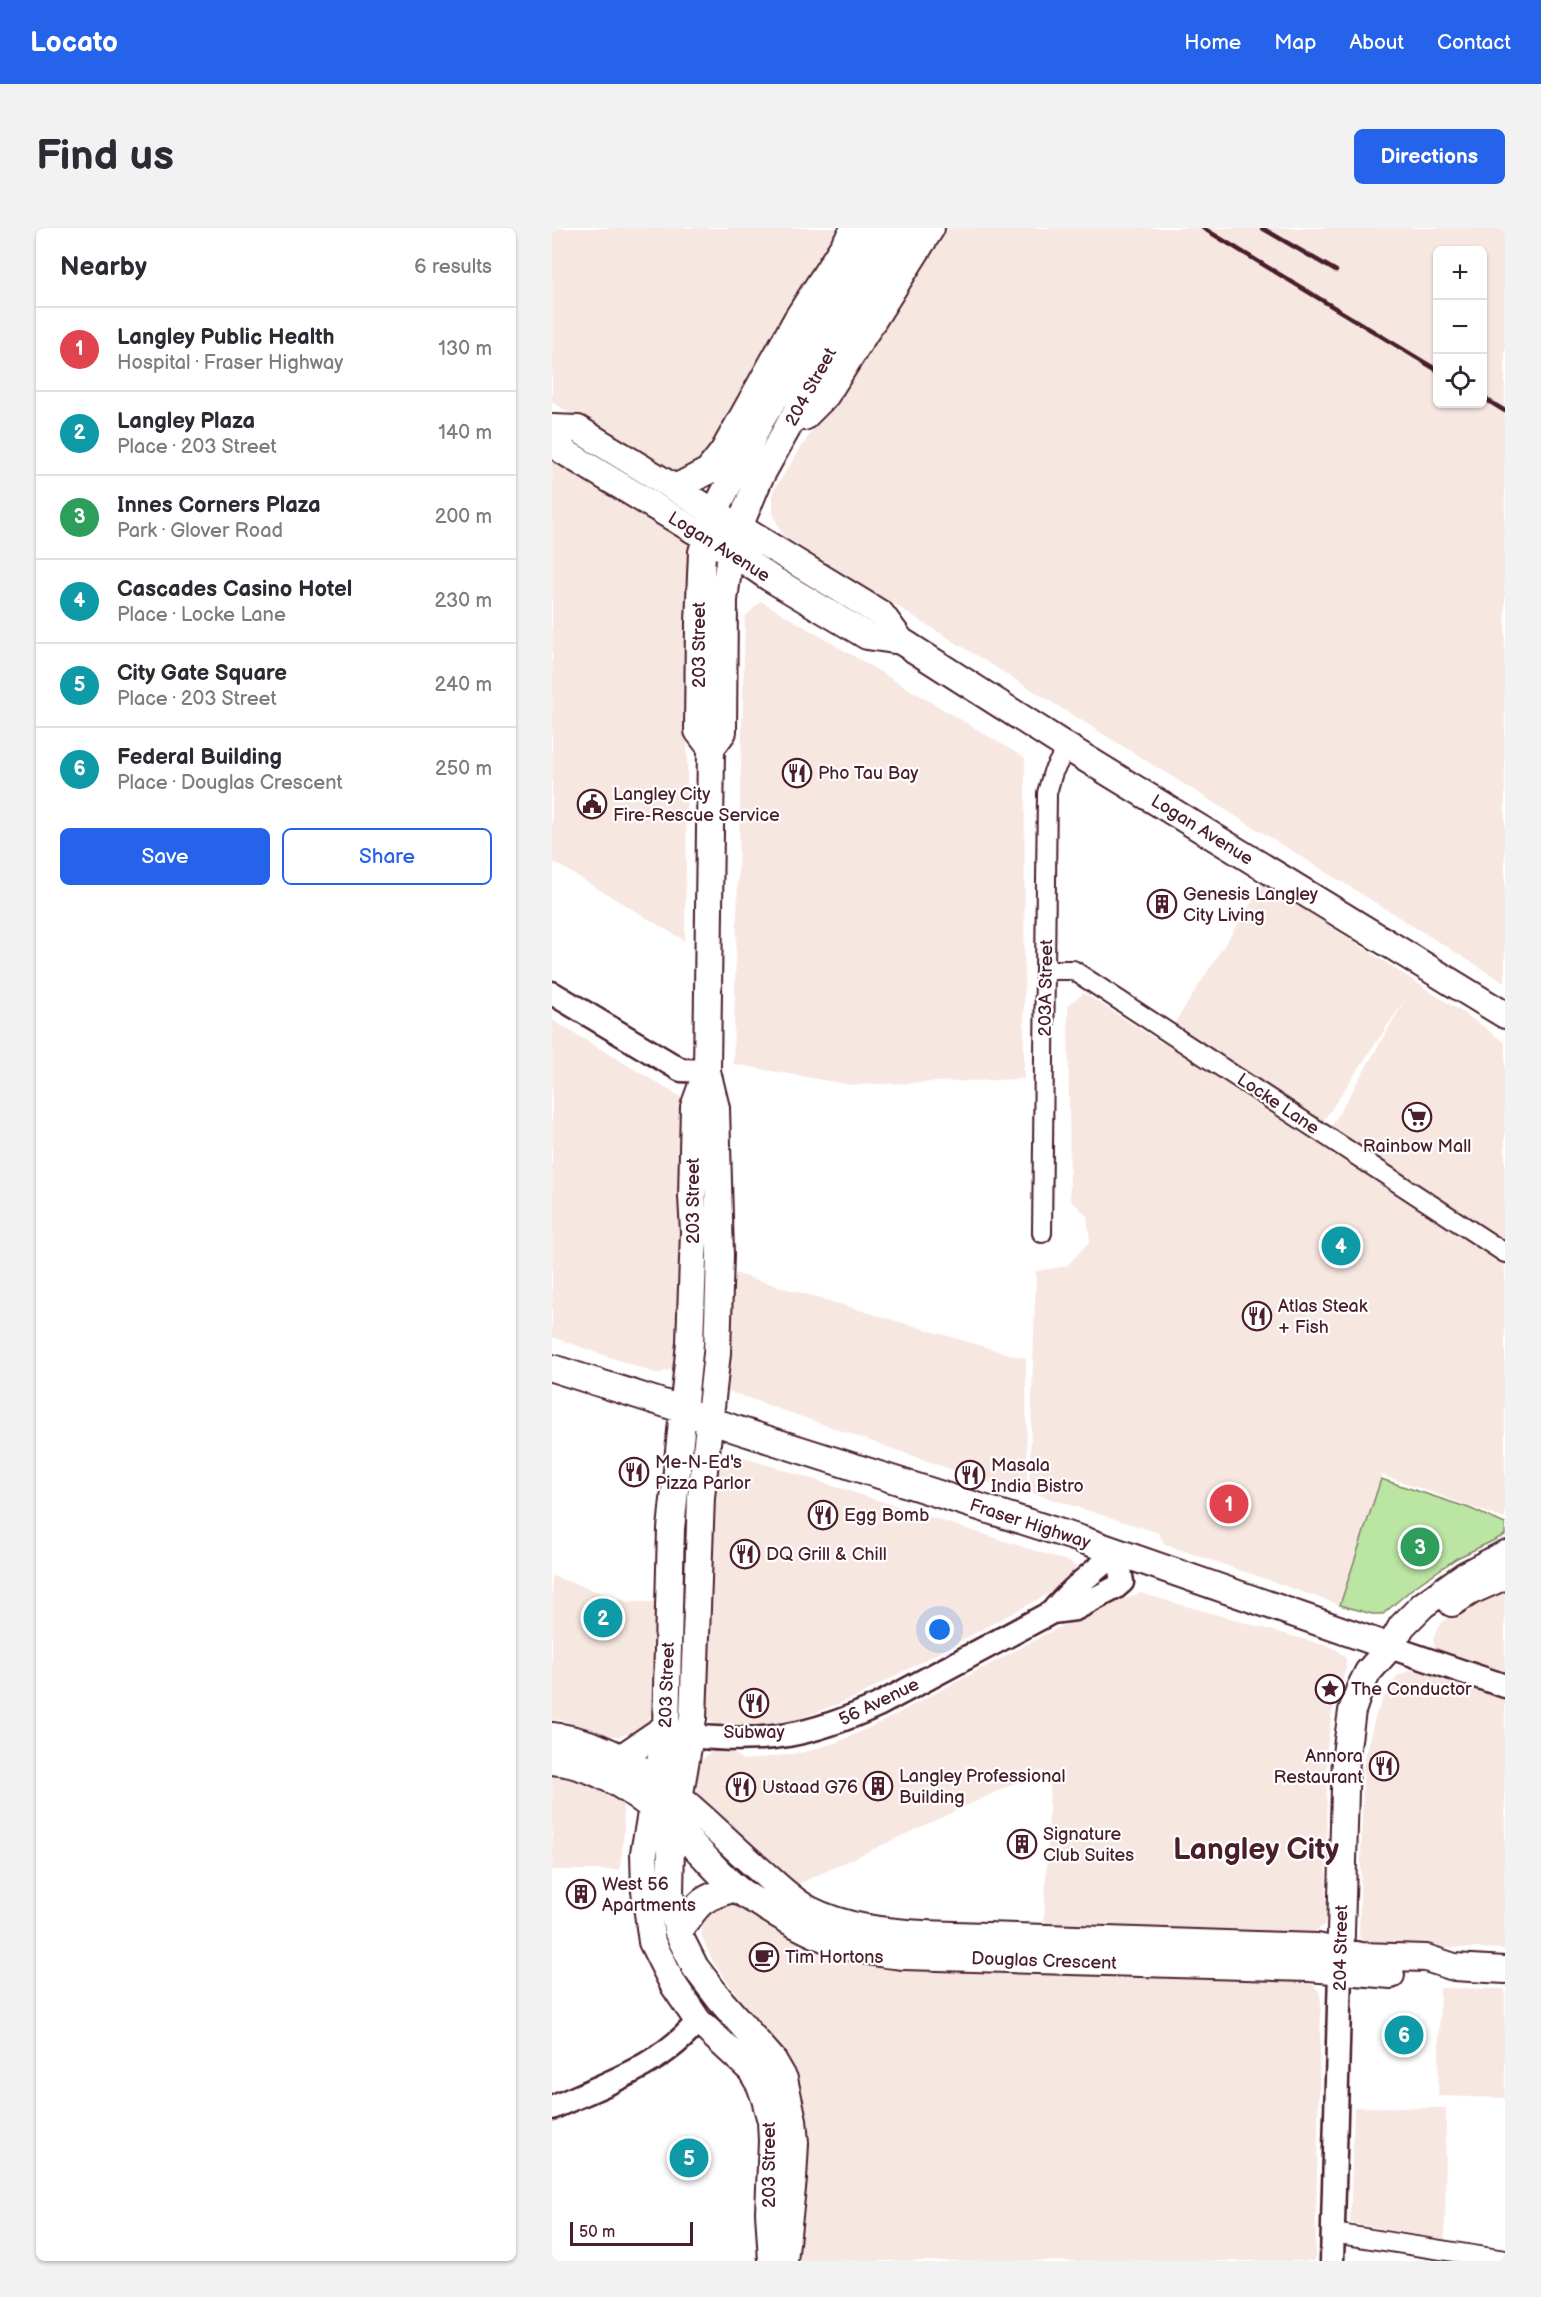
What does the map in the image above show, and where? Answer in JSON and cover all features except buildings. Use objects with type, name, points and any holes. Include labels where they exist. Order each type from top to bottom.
[{"type":"main road","points":[[675,488],[708,471],[723,452],[797,319],[855,228]]},
{"type":"main road","name":"204 Street","points":[[706,538],[714,513],[757,427],[877,228]]},
{"type":"main road","name":"204 Street","points":[[731,552],[759,479],[856,305],[904,228]]},
{"type":"main road","points":[[783,438],[826,395],[931,228]]},
{"type":"main road","name":"Logan Avenue","points":[[901,641],[867,636],[770,578],[563,451],[552,429],[578,429],[881,614],[901,641],[1067,747],[1505,1015]]},
{"type":"main road","name":"203 Street","points":[[706,538],[700,573],[698,731],[711,748]]},
{"type":"main road","name":"203 Street","points":[[731,552],[724,600],[723,732],[711,748],[707,1071],[716,1108],[720,1255],[717,1353],[701,1497],[693,1718],[669,1863],[670,1894],[678,1933],[695,1967],[721,2001],[773,2060],[784,2079],[793,2120],[793,2179],[784,2261]]},
{"type":"main road","points":[[724,600],[770,578]]},
{"type":"main road","name":"203 Street","points":[[707,1071],[694,1107],[691,1332],[671,1529],[666,1727],[644,1853],[645,1891],[652,1942],[673,1984],[698,2021],[751,2070],[760,2085],[771,2121],[769,2212],[772,2261]]},
{"type":"main road","name":"Fraser Highway","points":[[552,1368],[1117,1552],[1390,1647]]},
{"type":"main road","points":[[1390,1647],[1402,1626],[1423,1605],[1465,1575],[1505,1554]]},
{"type":"main road","points":[[1390,1647],[1471,1591],[1505,1576]]},
{"type":"main road","name":"204 Street","points":[[1340,1961],[1347,1732],[1360,1688],[1368,1672],[1390,1647]]},
{"type":"main road","points":[[622,1757],[666,1727]]},
{"type":"main road","points":[[552,1736],[564,1737],[622,1757],[657,1780],[680,1799]]},
{"type":"main road","points":[[552,1761],[563,1762],[600,1774],[631,1791],[675,1827]]},
{"type":"main road","name":"Douglas Crescent","points":[[680,1799],[791,1898],[824,1916],[878,1930],[923,1934],[1317,1947],[1340,1961],[1427,1976],[1454,1967],[1505,1970]]},
{"type":"main road","name":"Douglas Crescent","points":[[675,1827],[736,1888],[812,1934],[846,1947],[872,1953],[913,1957],[1309,1968],[1340,1961]]},
{"type":"main road","points":[[678,1933],[701,1902],[712,1894],[736,1888]]},
{"type":"main road","points":[[772,2154],[779,2167],[793,2179]]},
{"type":"street","name":"203A Street","points":[[1042,1233],[1047,793],[1053,772],[1067,747]]},
{"type":"street","name":"Locke Lane","points":[[1046,970],[1073,970],[1505,1253]]},
{"type":"street","points":[[552,993],[681,1070],[707,1071]]},
{"type":"street","name":"56 Avenue","points":[[691,1736],[731,1739],[766,1738],[819,1729],[878,1705],[1052,1612],[1075,1609],[1115,1588],[1122,1582],[1117,1552]]},
{"type":"street","name":"Fraser Highway","points":[[1390,1647],[1505,1686]]},
{"type":"street","name":"204 Street","points":[[1332,2261],[1340,1961]]},
{"type":"street","points":[[552,2108],[644,2065],[675,2045],[698,2021]]},
{"type":"street","points":[[1333,2233],[1505,2260]]},
{"type":"shaded area","points":[[552,228],[849,228],[715,454],[684,473],[662,469],[552,402]]},
{"type":"shaded area","points":[[938,228],[1505,228],[1505,983],[782,535],[773,512],[773,491]]},
{"type":"shaded area","points":[[552,454],[690,541],[685,941],[552,861]]},
{"type":"shaded area","points":[[761,601],[1025,758],[1024,1079],[851,1085],[733,1064],[745,617]]},
{"type":"shaded area","points":[[1264,883],[1483,1026],[1505,1043],[1505,1243],[1330,1129],[1408,995],[1314,1135],[1505,1263],[1505,1519],[1382,1475],[1340,1605],[1164,1544],[1159,1533],[1029,1492],[1036,1271],[1067,1266],[1090,1241],[1087,1216],[1070,1199],[1068,1005],[1084,993],[1162,1043]]},
{"type":"shaded area","points":[[552,1020],[684,1099],[682,1356],[675,1368],[658,1374],[552,1337]]},
{"type":"shaded area","points":[[734,1273],[1026,1359],[1027,1496],[728,1391]]},
{"type":"shaded area","points":[[740,1456],[1070,1562],[1076,1567],[1076,1574],[1070,1582],[856,1697],[793,1721],[728,1729],[719,1727],[711,1722],[705,1713],[714,1470],[726,1459]]},
{"type":"shaded area","points":[[552,1576],[628,1602],[656,1602],[655,1707],[647,1722],[638,1730],[611,1736],[560,1720],[552,1720]]},
{"type":"shaded area","points":[[1505,1589],[1505,1949],[1365,1945],[1359,1936],[1364,1759],[1375,1717],[1397,1676],[1411,1670],[1427,1670],[1437,1653],[1433,1640],[1441,1623],[1456,1612]]},
{"type":"shaded area","points":[[1140,1593],[1331,1647],[1346,1658],[1346,1669],[1332,1712],[1327,1748],[1326,1918],[1324,1925],[1314,1933],[1044,1924],[1050,1786],[1043,1770],[792,1887],[695,1796],[694,1786],[699,1763],[712,1750],[727,1749],[745,1760],[806,1752],[840,1741],[885,1720],[1078,1617]]},
{"type":"shaded area","points":[[552,1775],[579,1781],[623,1803],[624,1829],[620,1870],[552,1870]]},
{"type":"shaded area","points":[[736,1901],[807,1945],[878,1968],[910,1971],[1303,1982],[1313,1985],[1319,1991],[1321,2001],[1315,2261],[790,2261],[769,2038],[713,1962],[701,1935],[703,1918],[713,1905]]},
{"type":"shaded area","points":[[1440,1988],[1505,1989],[1505,2098],[1438,2096]]},
{"type":"shaded area","points":[[1354,2107],[1446,2108],[1445,2240],[1350,2223]]},
{"type":"green space","points":[[1381,1479],[1469,1508],[1505,1524],[1505,1535],[1457,1558],[1413,1588],[1383,1614],[1372,1614],[1340,1605]]},
{"type":"railway","points":[[1203,228],[1433,368]]},
{"type":"railway","points":[[1262,228],[1336,271]]},
{"type":"railway","points":[[1487,400],[1505,411]]},
{"type":"place","name":"Pho Tau Bay","points":[[797,773]]},
{"type":"place","name":"Langley City Fire-Rescue Service","points":[[592,804]]},
{"type":"place","name":"Genesis Langley City Living","points":[[1162,904]]},
{"type":"place","name":"Rainbow Mall","points":[[1417,1117]]},
{"type":"place","name":"Cascades Casino Hotel","points":[[1341,1246]]},
{"type":"place","name":"Atlas Steak + Fish","points":[[1257,1316]]},
{"type":"place","name":"Me-N-Ed's Pizza Parlor","points":[[634,1472]]},
{"type":"place","name":"Masala India Bistro","points":[[970,1475]]},
{"type":"place","name":"Langley Public Health","points":[[1229,1504]]},
{"type":"place","name":"Egg Bomb","points":[[823,1515]]},
{"type":"place","name":"Innes Corners Plaza","points":[[1420,1547]]},
{"type":"place","name":"DQ Grill & Chill","points":[[745,1554]]},
{"type":"place","name":"Langley Plaza","points":[[603,1618]]},
{"type":"place","name":"The Conductor","points":[[1330,1689]]},
{"type":"place","name":"Subway","points":[[754,1703]]},
{"type":"place","name":"Annora Restaurant","points":[[1384,1766]]},
{"type":"place","name":"Langley Professional Building","points":[[878,1786]]},
{"type":"place","name":"Ustaad G76","points":[[741,1787]]},
{"type":"place","name":"Signature Club Suites","points":[[1022,1844]]},
{"type":"place","name":"West 56 Apartments","points":[[581,1894]]},
{"type":"place","name":"Tim Hortons","points":[[764,1957]]},
{"type":"place","name":"Federal Building","points":[[1404,2035]]},
{"type":"place","name":"City Gate Square","points":[[689,2158]]},
{"type":"district","name":"Langley City","points":[[1256,1850]]}]
